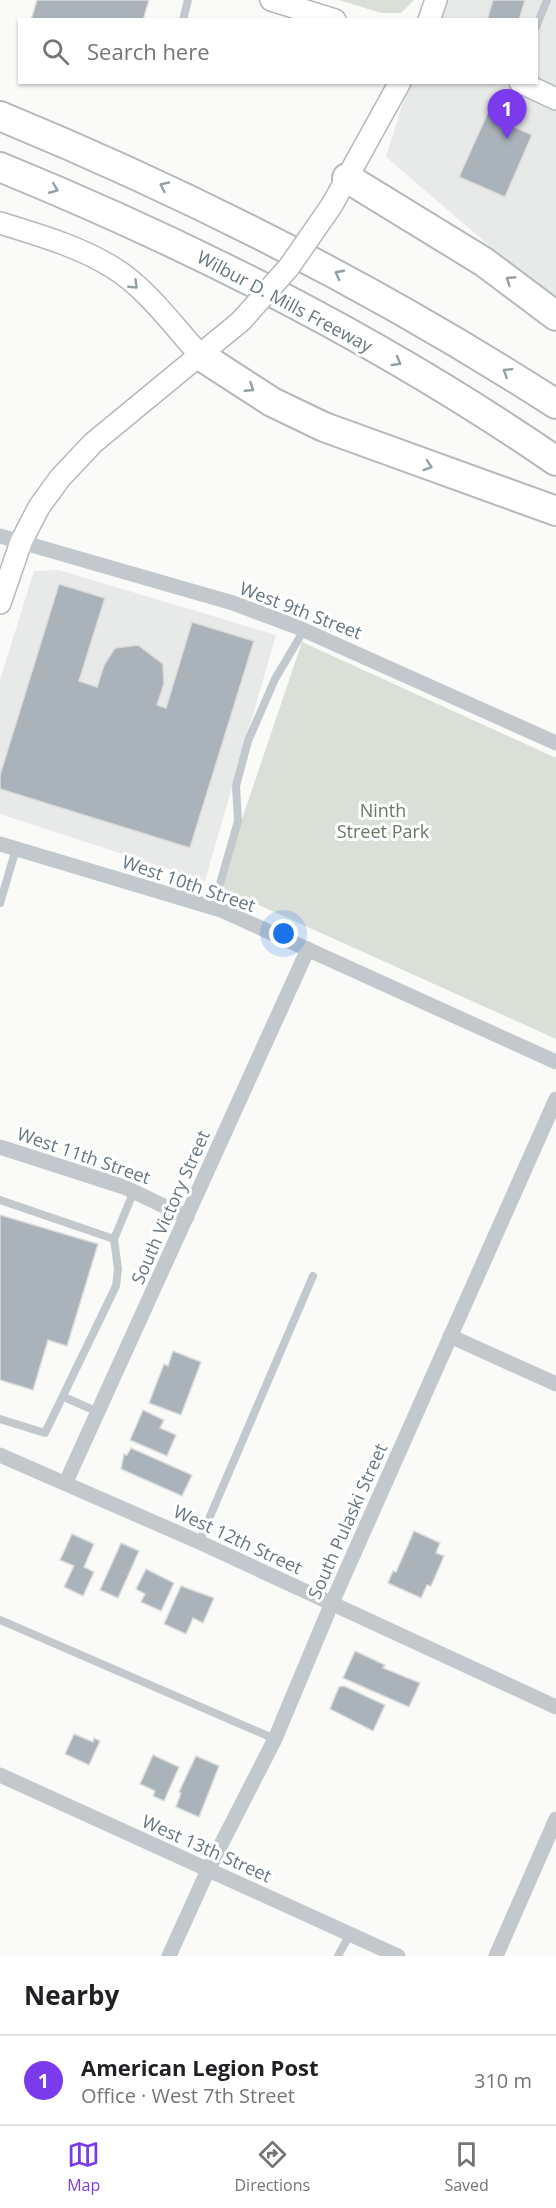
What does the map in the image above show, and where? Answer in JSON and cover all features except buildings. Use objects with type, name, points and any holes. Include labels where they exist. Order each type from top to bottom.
[{"type":"highway","points":[[0,116],[170,189],[316,262],[452,339],[556,404]]},
{"type":"highway","name":"Wilbur D. Mills Freeway","points":[[0,167],[142,227],[232,272],[400,363],[556,461]]},
{"type":"highway","points":[[347,178],[484,262],[556,316]]},
{"type":"highway","points":[[201,356],[272,402],[324,427],[556,511]]},
{"type":"main road","points":[[271,0],[329,18]]},
{"type":"main road","points":[[430,18],[436,0]]},
{"type":"main road","points":[[0,603],[21,542],[39,507],[80,455],[241,321],[289,267],[332,205],[399,84]]},
{"type":"main road","points":[[524,84],[556,99]]},
{"type":"main road","points":[[0,223],[67,246],[113,268],[130,280],[201,356]]},
{"type":"street","name":"West 9th Street","points":[[0,536],[233,603],[304,630],[556,743]]},
{"type":"street","name":"West 10th Street","points":[[0,844],[213,908],[556,1062]]},
{"type":"street","name":"South Victory Street","points":[[66,1482],[308,949]]},
{"type":"street","name":"South Pulaski Street","points":[[169,1956],[208,1870],[274,1739],[331,1605],[556,1099]]},
{"type":"street","name":"West 11th Street","points":[[0,1147],[134,1191],[187,1217]]},
{"type":"street","points":[[450,1336],[556,1384]]},
{"type":"street","name":"West 12th Street","points":[[0,1455],[199,1542],[331,1605],[556,1707]]},
{"type":"street","name":"West 13th Street","points":[[0,1775],[398,1956]]},
{"type":"street","points":[[496,1956],[556,1820]]},
{"type":"lane","points":[[184,18],[189,0]]},
{"type":"lane","points":[[538,24],[547,0]]},
{"type":"lane","points":[[213,908],[238,821],[237,786],[248,741],[275,680],[304,630]]},
{"type":"lane","points":[[0,903],[16,849]]},
{"type":"lane","points":[[0,1419],[45,1433],[116,1286],[118,1269],[114,1239],[134,1191]]},
{"type":"lane","points":[[0,1200],[114,1239]]},
{"type":"lane","points":[[199,1542],[313,1276]]},
{"type":"lane","points":[[64,1396],[98,1412]]},
{"type":"lane","points":[[0,1620],[274,1739]]},
{"type":"lane","points":[[338,1956],[350,1934]]},
{"type":"shaded area","points":[[435,0],[556,0],[556,303],[386,157],[409,84],[538,84],[538,18],[429,18]]},
{"type":"shaded area","points":[[59,570],[276,635],[205,881],[0,814],[0,680],[34,571]]},
{"type":"green space","points":[[339,0],[414,0],[401,13],[381,13]]},
{"type":"green space","name":"Ninth Street Park","points":[[302,642],[556,758],[556,1039],[219,887]]},
{"type":"place","name":"American Legion Post","points":[[507,139]]}]
